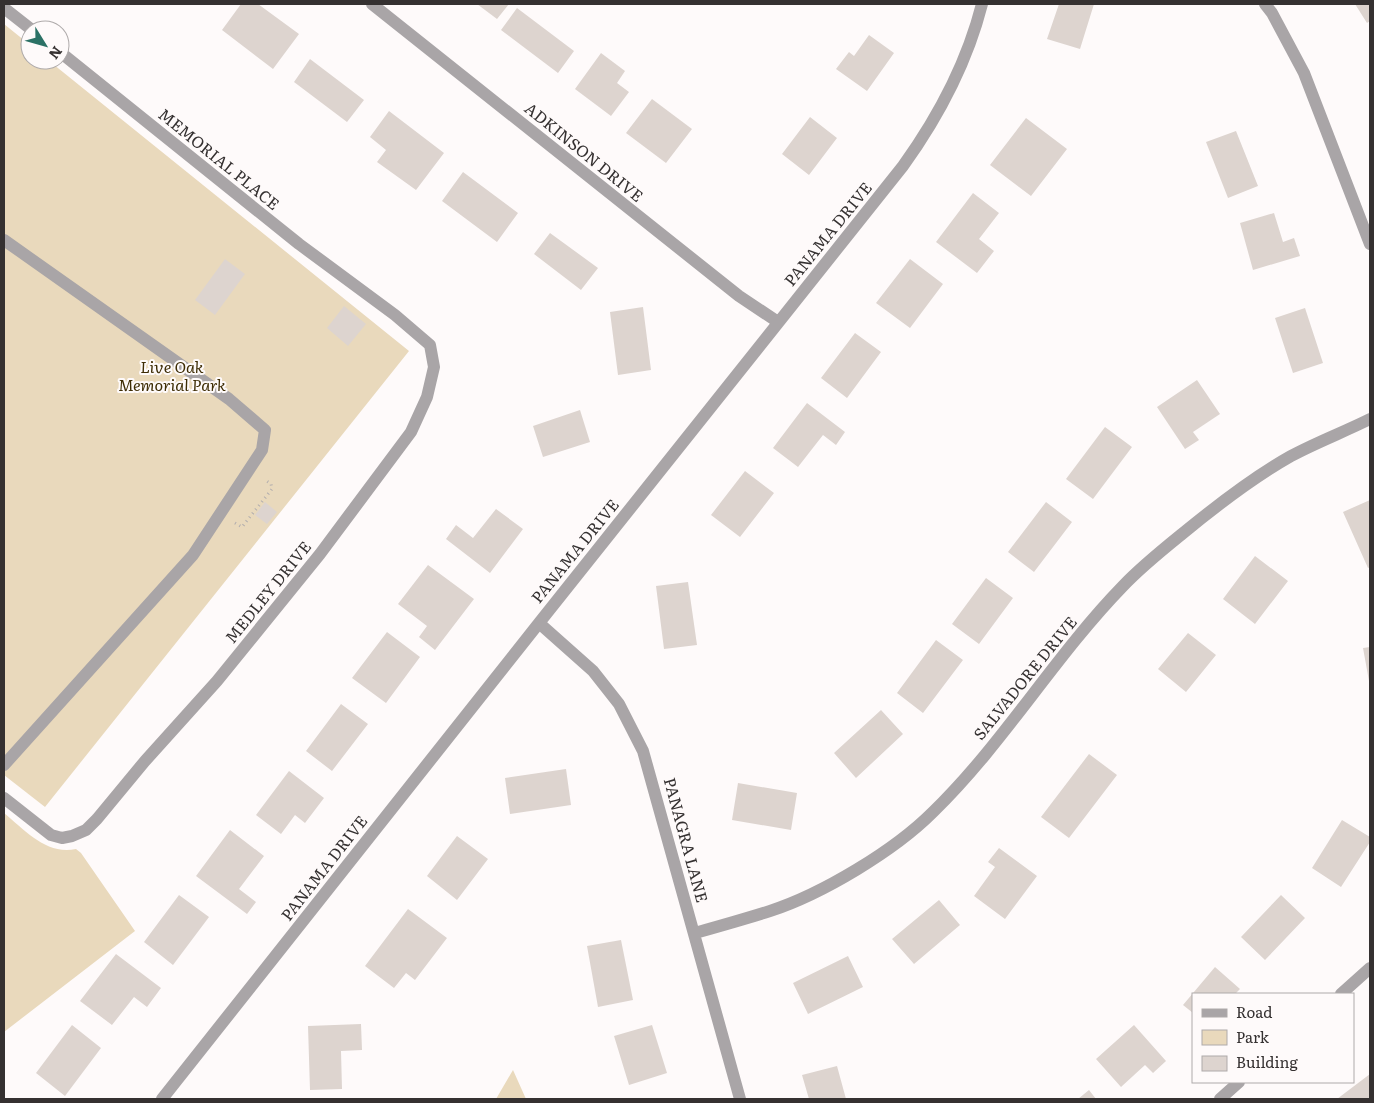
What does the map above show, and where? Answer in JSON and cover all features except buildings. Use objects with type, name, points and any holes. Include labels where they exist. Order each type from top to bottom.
[{"type":"street","name":"ADKINSON DRIVE","points":[[372,4],[739,296],[778,322]]},
{"type":"street","name":"PANAMA DRIVE","points":[[162,1099],[921,142],[950,92],[960,70],[982,4]]},
{"type":"street","points":[[1265,4],[1304,72],[1370,244]]},
{"type":"street","points":[[4,8],[20,21]]},
{"type":"street","name":"MEMORIAL PLACE","points":[[70,60],[299,244],[358,288]]},
{"type":"street","points":[[4,240],[229,399],[266,430],[262,450],[193,555],[4,764]]},
{"type":"street","name":"MEDLEY DRIVE","points":[[4,798],[51,836],[62,838],[86,830],[98,819],[144,761],[217,681],[320,554],[411,432],[427,397],[434,367],[430,345],[358,288]]},
{"type":"street","name":"SALVADORE DRIVE","points":[[695,933],[771,911],[799,900],[860,868],[903,837],[932,814],[970,773],[1072,643],[1122,586],[1144,565],[1221,502],[1259,476],[1292,456],[1370,420]]},
{"type":"street","name":"PANAGRA LANE","points":[[539,623],[593,671],[619,704],[643,751],[740,1099]]},
{"type":"street","points":[[1342,993],[1370,968]]},
{"type":"street","points":[[1220,1099],[1238,1083]]},
{"type":"green space","name":"Live Oak Memorial Park","points":[[4,24],[20,37],[20,70],[60,70],[409,351],[45,807],[4,775]]},
{"type":"green space","points":[[4,813],[29,834],[46,845],[65,850],[76,849],[81,853],[135,931],[4,1032]]},
{"type":"green space","points":[[513,1070],[526,1099],[496,1099]]}]
